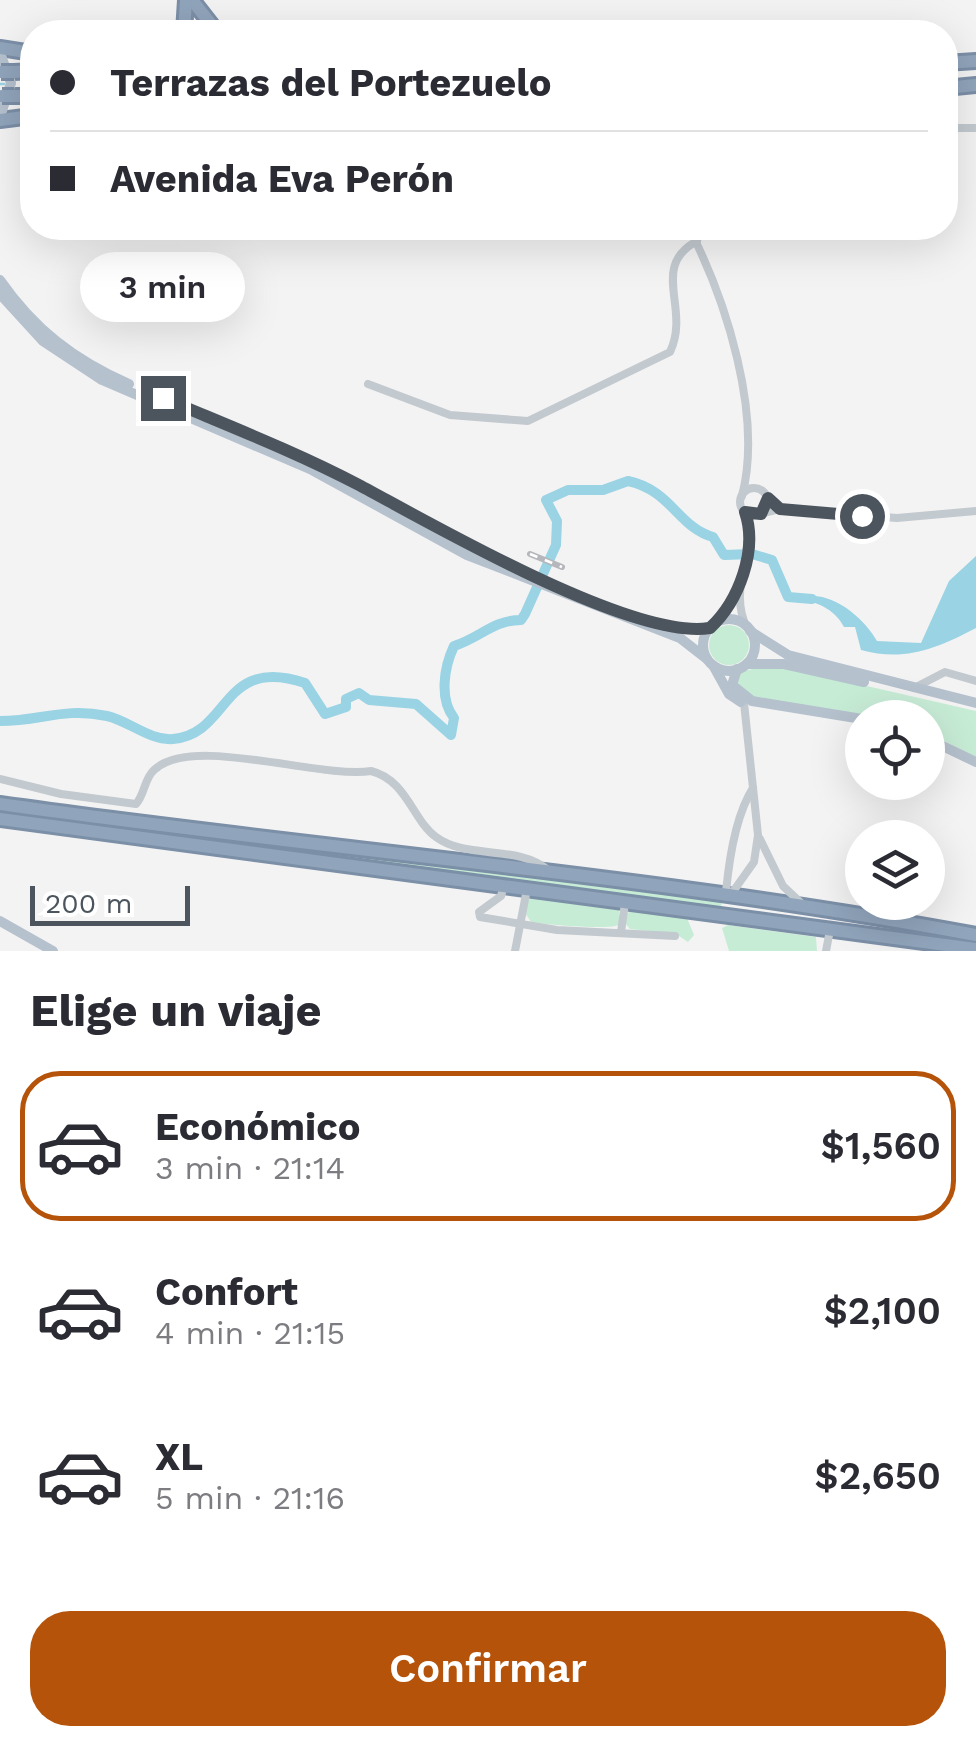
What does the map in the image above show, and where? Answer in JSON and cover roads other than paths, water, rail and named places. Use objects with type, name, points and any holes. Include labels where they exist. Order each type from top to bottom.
[{"type":"highway","points":[[189,0],[206,20]]},
{"type":"highway","points":[[0,804],[729,893],[976,932]]},
{"type":"highway","points":[[0,818],[976,948]]},
{"type":"highway","points":[[739,918],[725,914],[722,905],[729,897],[748,896]]},
{"type":"highway","points":[[826,908],[835,917],[830,930]]},
{"type":"highway","points":[[912,941],[964,951]]},
{"type":"main road","points":[[0,51],[11,83],[0,118]]},
{"type":"main road","points":[[0,280],[30,321],[97,370],[308,460],[520,572],[680,638],[710,662],[794,666],[976,706]]},
{"type":"main road","points":[[0,294],[42,341],[86,372],[312,470],[439,541],[520,572]]},
{"type":"main road","points":[[559,589],[668,626],[712,626],[732,620],[788,655],[976,706]]},
{"type":"main road","points":[[712,626],[703,645],[732,697],[744,703],[845,716]]},
{"type":"main road","points":[[749,629],[754,650],[732,678],[734,690],[767,704]]},
{"type":"main road","points":[[945,747],[976,762]]},
{"type":"main road","points":[[0,921],[53,951]]},
{"type":"street","points":[[368,384],[456,416],[537,418],[670,352],[678,310],[674,261],[679,252],[697,241],[717,286],[738,360],[746,470],[742,496],[749,532],[734,601],[712,626]]},
{"type":"street","points":[[746,470],[757,489],[780,509]]},
{"type":"street","points":[[742,496],[757,489]]},
{"type":"street","points":[[749,532],[768,498]]},
{"type":"street","points":[[745,512],[780,509],[897,518],[976,511]]},
{"type":"street","points":[[740,583],[740,611],[749,629]]},
{"type":"street","points":[[914,688],[945,672],[976,681]]},
{"type":"street","points":[[729,893],[754,862],[758,834],[744,703]]},
{"type":"street","points":[[0,779],[56,793],[136,804],[153,771],[190,755],[340,774],[371,771],[408,798],[426,828],[443,841],[525,858],[552,873]]},
{"type":"street","points":[[729,893],[745,801],[753,788]]},
{"type":"street","points":[[52,811],[56,793]]},
{"type":"street","points":[[108,819],[112,801]]},
{"type":"street","points":[[758,834],[783,886],[802,904]]},
{"type":"street","points":[[504,886],[501,896],[479,912],[480,917],[522,925],[675,936]]},
{"type":"street","points":[[515,951],[527,889]]},
{"type":"street","points":[[622,932],[625,903]]},
{"type":"street","points":[[826,951],[830,930]]},
{"type":"water","points":[[976,556],[976,628],[920,651],[891,655],[861,650],[855,627],[844,627],[826,608],[800,598],[823,597],[845,607],[877,641],[921,643],[949,581]]},
{"type":"waterway","points":[[0,721],[91,714],[107,716],[156,737],[173,739],[192,734],[206,724],[241,687],[257,679],[277,677],[305,683],[325,714],[346,707],[346,699],[359,693],[369,700],[416,704],[451,735],[454,718],[446,702],[445,683],[454,646],[494,626],[521,620],[556,545],[557,521],[546,500],[568,490],[603,490],[628,481],[643,486],[665,500],[691,526],[713,537],[724,555],[752,554],[772,560],[788,597],[812,599]]},
{"type":"railway","points":[[530,554],[562,567]]}]
